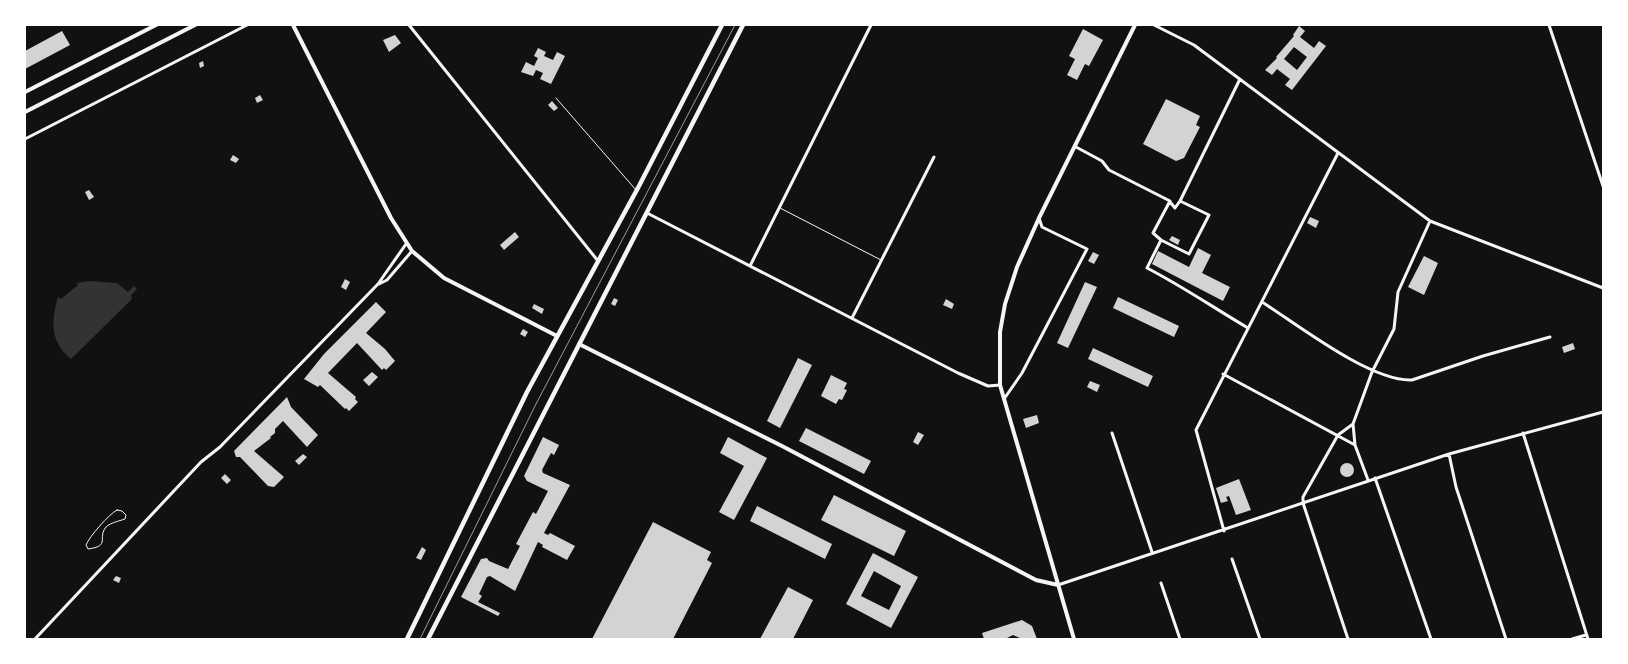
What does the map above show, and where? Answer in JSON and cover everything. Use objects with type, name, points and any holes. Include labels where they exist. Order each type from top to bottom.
[{"type":"main road","points":[[25,92],[156,25]]},
{"type":"main road","points":[[25,112],[195,25]]},
{"type":"main road","points":[[293,25],[387,211],[406,244],[444,278],[556,336]]},
{"type":"main road","points":[[407,639],[496,452],[556,336],[637,191],[722,25]]},
{"type":"main road","points":[[428,639],[743,25]]},
{"type":"main road","points":[[1074,639],[1000,385],[999,354],[1005,304],[1017,267],[1039,218],[1076,147],[1135,25]]},
{"type":"main road","points":[[579,344],[782,446],[1036,580],[1058,585]]},
{"type":"street","points":[[25,139],[247,25]]},
{"type":"street","points":[[409,25],[598,262]]},
{"type":"street","points":[[750,266],[871,25]]},
{"type":"street","points":[[1154,25],[1194,45],[1430,221],[1603,288]]},
{"type":"street","points":[[1549,25],[1603,186]]},
{"type":"street","points":[[1076,147],[1102,160],[1110,170],[1170,202],[1175,208],[1240,79]]},
{"type":"street","points":[[1224,531],[1196,430],[1223,374],[1338,153]]},
{"type":"street","points":[[852,318],[934,157]]},
{"type":"street","points":[[1170,202],[1153,233],[1161,240],[1189,254],[1209,215],[1180,201]]},
{"type":"street","points":[[646,212],[958,373],[988,386],[1000,385]]},
{"type":"street","points":[[1004,399],[1022,373],[1087,249],[1042,227],[1039,218]]},
{"type":"street","points":[[1368,481],[1355,444],[1352,424],[1372,372],[1394,329],[1398,292],[1430,221]]},
{"type":"street","points":[[1161,240],[1147,268],[1176,282],[1222,314],[1248,328]]},
{"type":"street","points":[[35,639],[205,458],[222,445],[378,284],[406,244]]},
{"type":"street","points":[[378,284],[387,280],[412,251]]},
{"type":"street","points":[[1262,302],[1372,372],[1387,378],[1412,380],[1483,356],[1550,337]]},
{"type":"street","points":[[1223,374],[1334,436],[1338,435],[1355,444]]},
{"type":"street","points":[[1058,585],[1152,552],[1224,531],[1450,454],[1603,412]]},
{"type":"street","points":[[1348,639],[1303,503],[1303,497],[1338,435],[1352,424]]},
{"type":"street","points":[[1112,433],[1152,552]]},
{"type":"street","points":[[1523,433],[1587,637],[1572,639]]},
{"type":"street","points":[[1450,454],[1456,487],[1506,639]]},
{"type":"street","points":[[1375,478],[1431,639]]},
{"type":"street","points":[[1232,560],[1260,639]]},
{"type":"street","points":[[1161,584],[1180,639]]},
{"type":"lane","points":[[556,98],[637,191]]},
{"type":"lane","points":[[779,207],[882,260]]},
{"type":"path","points":[[117,510],[122,511],[126,515],[125,520],[108,525],[104,534],[100,546],[88,549],[86,545],[88,540],[111,513],[117,510]]},
{"type":"shaded area","points":[[89,281],[117,283],[128,292],[134,286],[137,289],[131,295],[132,299],[71,359],[59,346],[54,331],[54,314],[58,297],[61,299],[78,285],[76,283]]},
{"type":"building","points":[[1299,26],[1305,31],[1300,37],[1314,48],[1319,41],[1326,46],[1292,90],[1285,85],[1290,79],[1277,69],[1272,75],[1265,70],[1277,58]],"holes":[[[1294,47],[1307,57],[1297,70],[1284,59]]]},
{"type":"building","points":[[1083,29],[1103,40],[1089,66],[1085,64],[1077,80],[1067,75],[1075,59],[1069,56]]},
{"type":"building","points":[[62,31],[70,45],[25,69],[25,51]]},
{"type":"building","points":[[395,35],[401,43],[389,52],[383,40]]},
{"type":"building","points":[[538,48],[546,52],[544,56],[553,60],[557,52],[565,56],[551,84],[540,79],[543,73],[536,70],[533,76],[521,72],[526,62],[534,66],[538,58],[534,56]]},
{"type":"building","points":[[203,61],[204,66],[200,68],[199,63]]},
{"type":"building","points":[[260,95],[263,100],[257,103],[255,98]]},
{"type":"building","points":[[1166,99],[1200,116],[1196,125],[1200,127],[1184,158],[1176,161],[1143,144]]},
{"type":"building","points":[[552,101],[558,108],[554,111],[548,105]]},
{"type":"building","points":[[233,155],[239,159],[236,163],[230,160]]},
{"type":"building","points":[[89,190],[94,197],[89,200],[85,192]]},
{"type":"building","points":[[1310,217],[1319,221],[1316,228],[1307,223]]},
{"type":"building","points":[[515,232],[519,237],[504,250],[500,245]]},
{"type":"building","points":[[1172,236],[1180,240],[1178,245],[1169,240]]},
{"type":"building","points":[[1198,248],[1211,255],[1202,273],[1230,287],[1223,301],[1152,264],[1158,251],[1189,267]]},
{"type":"building","points":[[1093,252],[1099,255],[1094,264],[1088,261]]},
{"type":"building","points":[[1424,256],[1438,263],[1424,295],[1408,287]]},
{"type":"building","points":[[345,279],[350,282],[346,290],[341,287]]},
{"type":"building","points":[[1085,282],[1097,287],[1068,348],[1057,343]]},
{"type":"building","points":[[1118,297],[1179,326],[1174,337],[1113,308]]},
{"type":"building","points":[[614,298],[618,300],[615,306],[611,304]]},
{"type":"building","points":[[946,299],[954,304],[952,309],[943,305]]},
{"type":"building","points":[[376,302],[386,312],[366,333],[385,349],[395,361],[386,370],[384,368],[382,370],[357,343],[328,373],[356,397],[355,399],[358,402],[349,411],[320,385],[318,387],[304,379],[324,354]]},
{"type":"building","points":[[534,304],[544,309],[542,314],[532,308]]},
{"type":"building","points":[[523,329],[528,332],[525,337],[520,334]]},
{"type":"building","points":[[1573,343],[1575,349],[1564,353],[1562,347]]},
{"type":"building","points":[[1093,348],[1153,376],[1148,387],[1088,359]]},
{"type":"building","points":[[798,358],[812,365],[780,428],[767,421]]},
{"type":"building","points":[[372,372],[378,377],[369,386],[363,380]]},
{"type":"building","points":[[831,375],[847,383],[844,389],[847,390],[842,400],[839,399],[836,404],[821,396]]},
{"type":"building","points":[[1090,381],[1100,385],[1097,392],[1087,387]]},
{"type":"building","points":[[287,397],[291,407],[318,435],[307,447],[283,421],[275,429],[275,433],[271,438],[254,451],[284,477],[274,487],[268,486],[240,457],[236,457],[234,451]]},
{"type":"building","points":[[1037,415],[1039,423],[1026,428],[1023,419]]},
{"type":"building","points":[[806,428],[871,461],[864,474],[799,441]]},
{"type":"building","points":[[918,432],[924,435],[918,445],[913,442]]},
{"type":"building","points":[[543,437],[559,445],[554,455],[551,453],[542,470],[543,473],[570,485],[544,533],[548,535],[550,533],[575,546],[567,560],[542,547],[543,545],[538,542],[515,591],[490,576],[487,577],[479,594],[482,596],[478,602],[500,613],[498,616],[461,597],[481,559],[487,558],[489,561],[508,569],[520,546],[516,544],[533,512],[536,514],[548,491],[527,481],[524,476]]},
{"type":"building","points":[[728,437],[767,458],[734,520],[719,512],[744,466],[720,453]]},
{"type":"building","points":[[303,454],[307,457],[299,465],[295,461]]},
{"type":"building","points":[[1347,463],[1352,465],[1354,470],[1352,475],[1347,477],[1342,475],[1340,470],[1342,465]]},
{"type":"building","points":[[225,474],[231,480],[227,484],[221,478]]},
{"type":"building","points":[[1239,479],[1251,510],[1236,515],[1229,496],[1226,497],[1228,501],[1221,503],[1216,488]]},
{"type":"building","points":[[834,495],[906,531],[894,556],[821,520]]},
{"type":"building","points":[[757,506],[832,544],[825,559],[750,521]]},
{"type":"building","points":[[653,522],[711,552],[707,560],[712,563],[673,639],[592,639]]},
{"type":"building","points":[[422,547],[426,550],[421,560],[416,558]]},
{"type":"building","points":[[873,553],[918,577],[891,628],[846,604]],"holes":[[[874,571],[901,586],[889,610],[861,596]]]},
{"type":"building","points":[[116,576],[121,578],[119,583],[113,580]]},
{"type":"building","points":[[788,587],[813,600],[793,639],[760,639]]},
{"type":"building","points":[[1022,620],[1032,626],[1037,639],[1022,639],[1013,635],[1005,639],[984,639],[982,633]]},
{"type":"tram line","points":[[420,639],[536,404],[735,25]]}]
